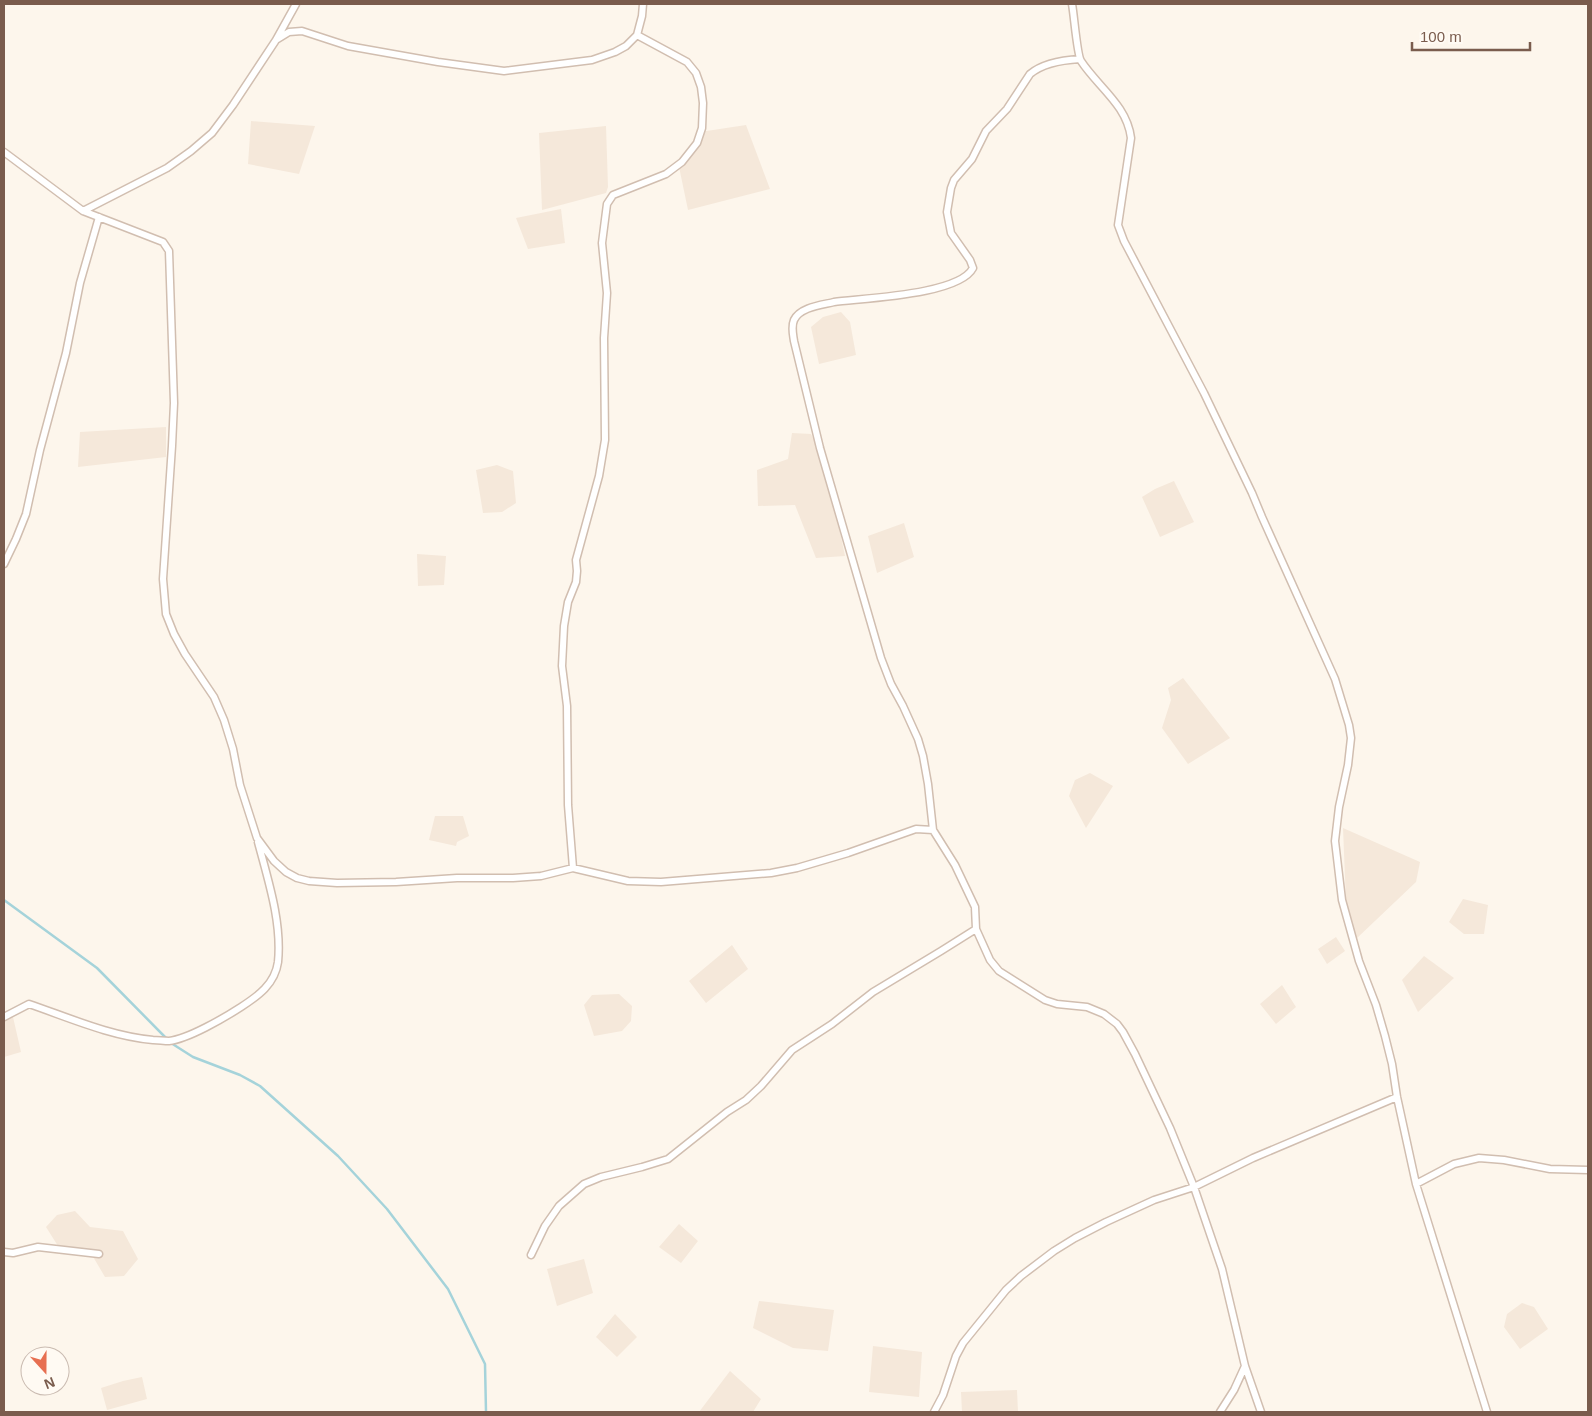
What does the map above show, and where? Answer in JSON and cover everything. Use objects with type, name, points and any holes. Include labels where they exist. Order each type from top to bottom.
[{"type":"street","points":[[83,211],[167,168],[191,151],[212,132],[233,105],[276,40],[296,4]]},
{"type":"street","points":[[276,40],[289,32],[302,31],[348,46],[438,62],[504,71],[592,60],[615,52],[626,46],[637,36],[643,4]]},
{"type":"street","points":[[1072,4],[1080,59],[1124,115],[1130,131],[1131,138],[1118,225],[1124,241],[1204,393],[1252,493],[1335,679],[1349,725],[1351,738],[1335,841],[1342,900],[1359,961],[1376,1005],[1385,1036],[1416,1184],[1487,1412]]},
{"type":"street","points":[[573,868],[568,805],[566,706],[562,666],[564,626],[568,602],[577,576],[576,560],[599,476],[606,440],[604,338],[608,293],[602,243],[607,204],[612,195],[666,174],[682,162],[697,143],[702,128],[703,103],[701,87],[696,73],[687,62],[637,36]]},
{"type":"street","points":[[1080,59],[1052,63],[1034,70],[1007,109],[986,131],[972,159],[954,180],[947,212],[951,233],[970,260],[973,268],[971,272],[949,285],[927,292],[834,302],[803,311],[794,320],[794,341],[820,448],[881,658],[891,684],[918,739],[923,756],[933,830],[955,865],[975,908],[976,929],[990,960],[999,971],[1045,1000],[1057,1004],[1087,1007],[1104,1014],[1117,1024],[1135,1054],[1170,1128],[1194,1187],[1222,1268],[1245,1366],[1261,1412]]},
{"type":"street","points":[[4,152],[83,211],[163,242],[169,251],[174,403],[164,550],[164,600],[166,614],[174,634],[214,697],[224,720],[240,785],[258,838],[278,931],[278,963],[272,980],[260,994],[228,1015],[187,1035],[169,1041],[140,1038],[104,1030],[29,1004],[4,1017]]},
{"type":"street","points":[[4,564],[26,514],[40,450],[66,353],[80,283],[99,217]]},
{"type":"street","points":[[258,838],[274,861],[286,872],[297,878],[309,880],[337,883],[456,878],[513,878],[541,876],[573,868],[613,878],[662,882],[771,873],[797,868],[848,853],[916,829],[933,830]]},
{"type":"street","points":[[531,1255],[544,1226],[560,1206],[584,1184],[601,1176],[668,1159],[727,1112],[746,1100],[761,1086],[792,1050],[832,1024],[873,992],[976,929]]},
{"type":"street","points":[[934,1412],[943,1395],[962,1344],[997,1300],[1021,1276],[1054,1251],[1106,1222],[1154,1200],[1194,1187],[1253,1158],[1397,1097]]},
{"type":"street","points":[[1416,1184],[1454,1164],[1480,1158],[1504,1160],[1550,1169],[1588,1170]]},
{"type":"street","points":[[4,1252],[13,1253],[38,1248],[99,1254]]},
{"type":"street","points":[[1220,1412],[1227,1403],[1245,1366]]},
{"type":"shaded area","points":[[251,121],[315,126],[299,174],[248,164]]},
{"type":"shaded area","points":[[746,125],[770,189],[688,210],[678,162],[700,132]]},
{"type":"shaded area","points":[[606,126],[608,187],[606,193],[542,210],[539,133]]},
{"type":"shaded area","points":[[561,209],[565,243],[528,249],[516,218]]},
{"type":"shaded area","points":[[841,312],[850,322],[856,355],[819,364],[811,327],[823,317]]},
{"type":"shaded area","points":[[166,427],[166,457],[78,467],[80,432]]},
{"type":"shaded area","points":[[792,433],[811,434],[820,451],[830,484],[845,556],[816,558],[795,505],[758,506],[757,470],[788,459]]},
{"type":"shaded area","points":[[497,465],[513,471],[516,503],[502,512],[483,513],[476,470]]},
{"type":"shaded area","points":[[1174,481],[1194,522],[1160,537],[1142,497]]},
{"type":"shaded area","points":[[904,523],[914,557],[877,573],[868,536]]},
{"type":"shaded area","points":[[417,554],[446,556],[444,585],[418,586]]},
{"type":"shaded area","points":[[1183,678],[1230,738],[1188,764],[1162,728],[1171,700],[1168,688]]},
{"type":"shaded area","points":[[1090,773],[1113,786],[1086,828],[1069,796],[1075,780]]},
{"type":"shaded area","points":[[435,816],[463,816],[469,836],[457,842],[456,846],[429,840]]},
{"type":"shaded area","points":[[1343,828],[1420,862],[1416,882],[1356,939],[1346,902]]},
{"type":"shaded area","points":[[1463,899],[1488,905],[1484,934],[1464,934],[1449,922]]},
{"type":"shaded area","points":[[1336,937],[1345,951],[1327,964],[1318,949]]},
{"type":"shaded area","points":[[732,945],[748,969],[706,1003],[689,981]]},
{"type":"shaded area","points":[[1424,956],[1454,978],[1418,1012],[1402,980]]},
{"type":"shaded area","points":[[1282,985],[1296,1007],[1276,1024],[1260,1004]]},
{"type":"shaded area","points":[[619,994],[632,1006],[631,1021],[622,1031],[594,1036],[584,1005],[592,995]]},
{"type":"shaded area","points":[[13,1017],[21,1052],[4,1057],[4,1020]]},
{"type":"shaded area","points":[[75,1211],[90,1227],[123,1231],[138,1259],[124,1276],[105,1277],[92,1255],[58,1246],[46,1227],[57,1215]]},
{"type":"shaded area","points":[[679,1224],[698,1241],[681,1263],[659,1247]]},
{"type":"shaded area","points":[[584,1259],[593,1293],[557,1306],[547,1269]]},
{"type":"shaded area","points":[[759,1301],[834,1310],[828,1351],[793,1348],[753,1328]]},
{"type":"shaded area","points":[[1522,1303],[1534,1307],[1548,1329],[1520,1349],[1504,1327],[1507,1314]]},
{"type":"shaded area","points":[[615,1314],[637,1337],[617,1357],[596,1337]]},
{"type":"shaded area","points":[[873,1346],[922,1352],[919,1397],[869,1392]]},
{"type":"shaded area","points":[[730,1371],[761,1399],[753,1412],[699,1412]]},
{"type":"shaded area","points":[[142,1377],[147,1399],[107,1410],[101,1388]]},
{"type":"shaded area","points":[[1017,1390],[1018,1412],[962,1412],[961,1392]]},
{"type":"waterway","points":[[4,900],[97,968],[167,1039]]},
{"type":"waterway","points":[[171,1043],[193,1057],[240,1075],[260,1086],[338,1156],[387,1209],[448,1289],[485,1364],[486,1412]]}]
